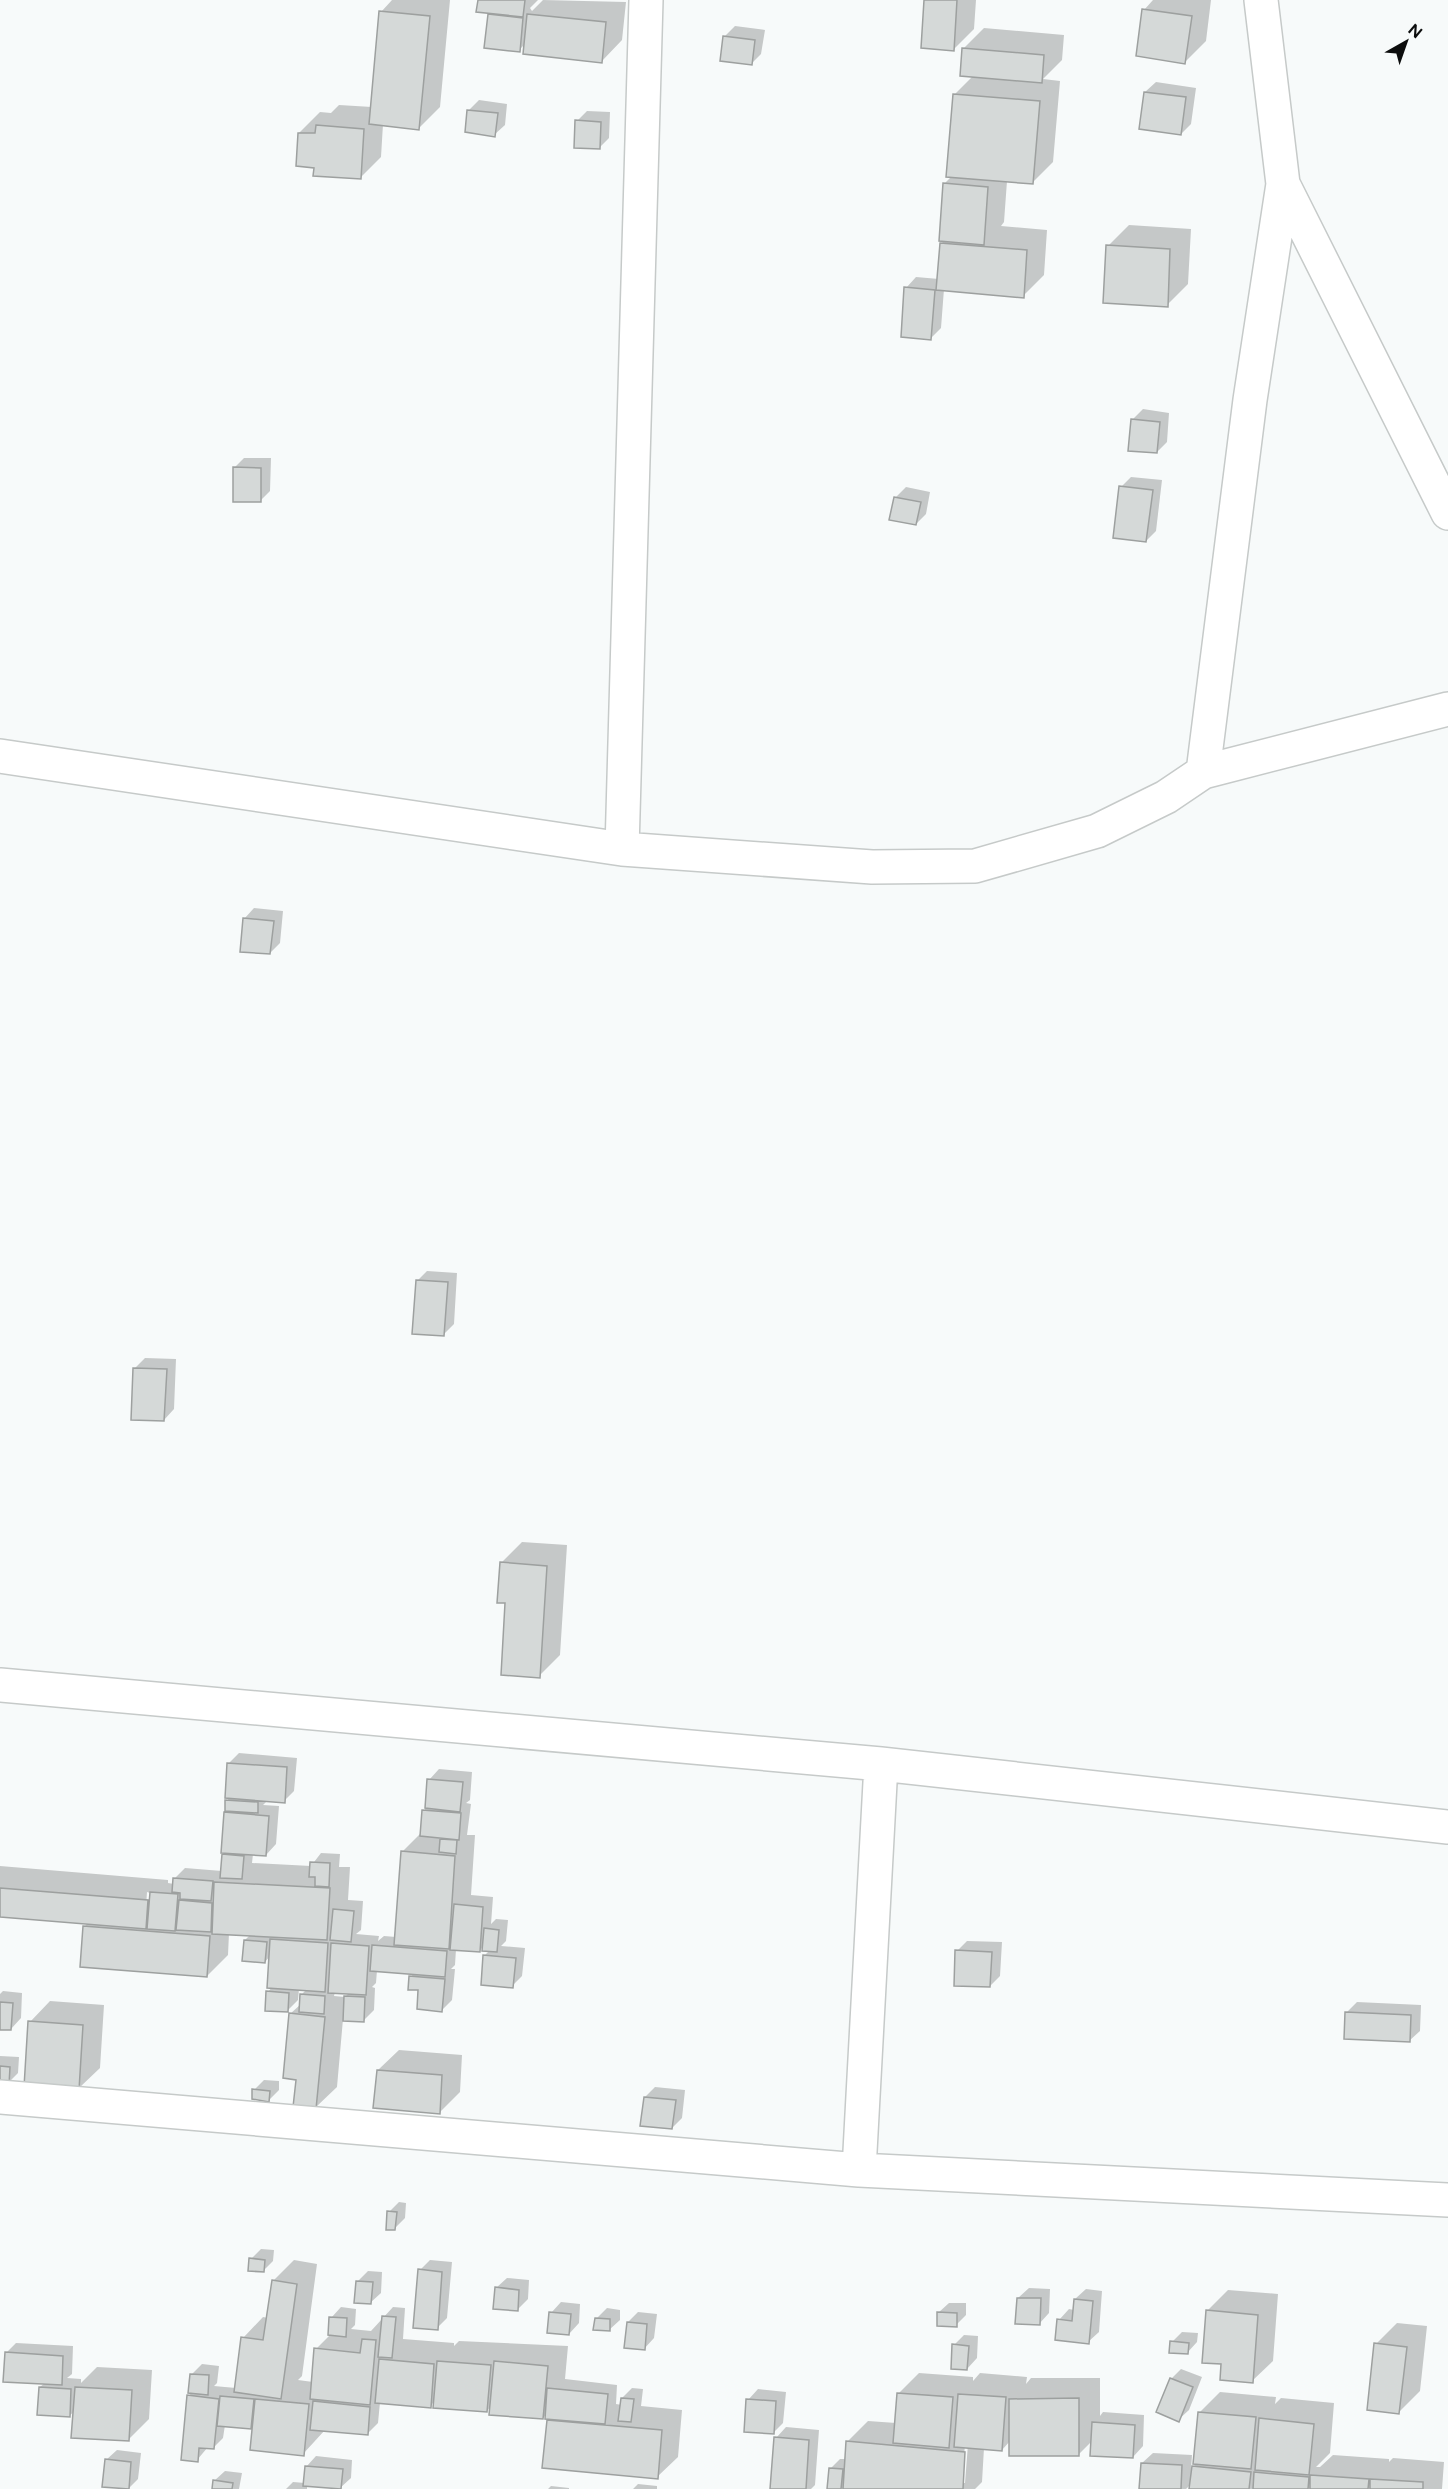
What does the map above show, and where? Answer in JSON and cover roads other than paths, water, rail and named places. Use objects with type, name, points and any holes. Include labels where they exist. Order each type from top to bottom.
[{"type":"street","points":[[622,849],[646,0]]},
{"type":"street","points":[[1203,772],[1250,400],[1283,184],[1262,0]]},
{"type":"street","points":[[1283,184],[1448,513]]},
{"type":"street","points":[[0,756],[622,849],[872,867],[975,866],[1097,831],[1166,797],[1203,772],[1448,709]]},
{"type":"street","points":[[0,1685],[881,1764],[1448,1827]]},
{"type":"street","points":[[860,2170],[881,1764]]},
{"type":"street","points":[[0,2097],[860,2170],[1448,2200]]}]
